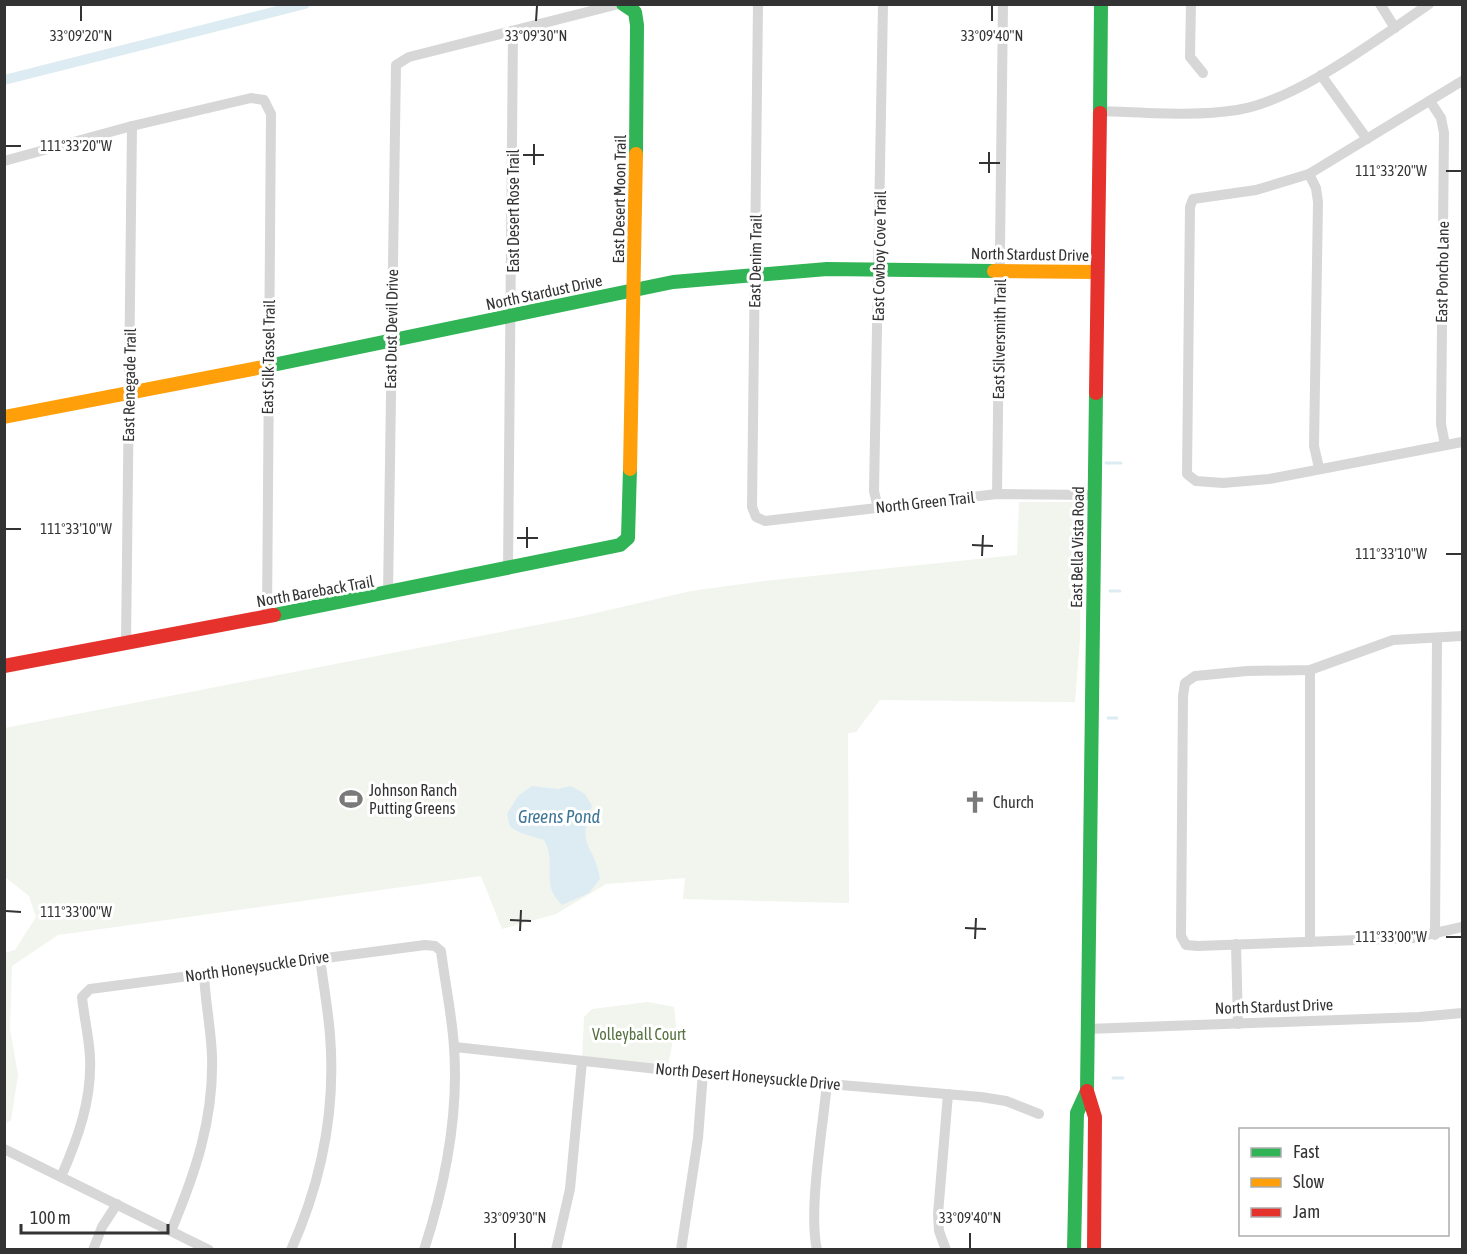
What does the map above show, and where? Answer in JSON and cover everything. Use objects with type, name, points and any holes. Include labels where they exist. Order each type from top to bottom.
[{"type":"street","name":"East Denim Trail","points":[[756,517],[752,507],[758,4]]},
{"type":"street","name":"East Cowboy Cove Trail","points":[[878,508],[874,490],[884,4]]},
{"type":"street","name":"East Silversmith Trail","points":[[997,494],[1003,4]]},
{"type":"street","name":"East Bella Vista Road","points":[[1094,1250],[1095,1117],[1087,1091],[1087,1029],[1101,4]]},
{"type":"street","points":[[1191,4],[1190,57],[1203,73]]},
{"type":"street","points":[[1380,4],[1395,27]]},
{"type":"street","points":[[1098,111],[1238,110],[1267,102],[1321,75],[1430,4]]},
{"type":"street","points":[[513,32],[624,5]]},
{"type":"street","name":"East Desert Moon Trail","points":[[624,5],[634,12],[638,25],[635,289],[628,538]]},
{"type":"street","name":"East Dust Devil Drive","points":[[388,594],[396,64],[409,57],[513,32]]},
{"type":"street","name":"East Desert Rose Trail","points":[[508,570],[513,32]]},
{"type":"street","points":[[1321,75],[1367,139]]},
{"type":"street","points":[[1462,81],[1309,174],[1256,190],[1193,199],[1190,207],[1187,474],[1196,481],[1223,483],[1269,479],[1462,442]]},
{"type":"street","name":"East Silk Tassel Trail","points":[[132,126],[251,98],[264,100],[271,114],[267,616]]},
{"type":"street","name":"East Poncho Lane","points":[[1430,101],[1441,118],[1444,133],[1441,424],[1445,445]]},
{"type":"street","points":[[4,161],[132,126]]},
{"type":"street","name":"East Renegade Trail","points":[[126,644],[132,126]]},
{"type":"street","points":[[1309,174],[1316,188],[1318,202],[1314,446],[1319,468]]},
{"type":"street","name":"North Stardust Drive","points":[[4,417],[391,342],[635,289],[812,269],[1097,272]]},
{"type":"street","name":"North Green Trail","points":[[756,517],[765,521],[997,494],[1095,495]]},
{"type":"street","name":"North Bareback Trail","points":[[4,666],[508,570],[620,545],[628,538]]},
{"type":"street","points":[[1462,636],[1393,640],[1310,670],[1247,671],[1195,676],[1185,683],[1181,936],[1186,945],[1413,939],[1462,927]]},
{"type":"street","points":[[1435,935],[1437,638]]},
{"type":"street","points":[[1310,670],[1310,942]]},
{"type":"street","points":[[1236,944],[1238,1024]]},
{"type":"street","name":"North Honeysuckle Drive","points":[[61,1178],[80,1133],[89,1088],[90,1056],[82,997],[90,989],[320,957],[425,945],[435,946],[441,951],[455,1047]]},
{"type":"street","points":[[291,1250],[310,1205],[318,1178],[329,1109],[330,1035],[320,957]]},
{"type":"street","points":[[171,1231],[201,1154],[212,1089],[212,1055],[204,973]]},
{"type":"street","name":"North Stardust Drive","points":[[1087,1029],[1419,1017],[1462,1012]]},
{"type":"street","points":[[424,1250],[438,1209],[448,1157],[454,1100],[455,1047]]},
{"type":"street","name":"North Desert Honeysuckle Drive","points":[[455,1047],[582,1061],[948,1094],[1006,1101],[1039,1114]]},
{"type":"street","points":[[556,1250],[570,1189],[582,1061]]},
{"type":"street","points":[[681,1250],[694,1169],[703,1072]]},
{"type":"street","points":[[817,1250],[815,1239],[817,1191],[827,1083]]},
{"type":"street","name":"East Bella Vista Road","points":[[1074,1250],[1077,1113],[1087,1091]]},
{"type":"street","points":[[946,1250],[939,1231],[938,1214],[948,1094]]},
{"type":"street","points":[[4,1149],[209,1250]]},
{"type":"street","points":[[93,1250],[102,1227],[117,1204]]},
{"type":"green space","name":"Johnson Ranch Putting Greens","points":[[1019,502],[1082,502],[1080,639],[1075,702],[880,700],[856,732],[848,733],[849,903],[683,899],[685,878],[606,884],[556,914],[502,929],[481,876],[58,935],[12,966],[10,1029],[18,1075],[11,1120],[5,1124],[5,953],[15,950],[36,917],[29,896],[5,877],[5,728],[583,616],[691,591],[764,581],[1017,555]]},
{"type":"green space","name":"Volleyball Court","points":[[648,1002],[674,1007],[676,1025],[667,1070],[582,1061],[584,1017],[592,1009]]},
{"type":"water","name":"Greens Pond","points":[[532,786],[558,789],[571,786],[585,794],[592,806],[586,838],[600,879],[589,893],[562,905],[551,889],[548,849],[544,840],[510,827],[507,814],[518,796]]},
{"type":"waterway","points":[[4,80],[305,4]]},
{"type":"waterway","points":[[1106,463],[1121,463]]},
{"type":"waterway","points":[[1110,591],[1120,591]]},
{"type":"waterway","points":[[1108,718],[1117,718]]},
{"type":"waterway","points":[[1113,1078],[1123,1078]]},
{"type":"traffic: fast","points":[[623,4],[635,12],[637,25],[636,154]]},
{"type":"traffic: fast","points":[[1100,113],[1101,4]]},
{"type":"traffic: fast","points":[[263,367],[673,282],[827,269],[994,271]]},
{"type":"traffic: fast","points":[[1087,1091],[1096,393]]},
{"type":"traffic: fast","points":[[274,615],[620,545],[628,538],[630,469]]},
{"type":"traffic: fast","points":[[1074,1250],[1077,1113],[1087,1091]]},
{"type":"traffic: slow","points":[[630,469],[636,154]]},
{"type":"traffic: slow","points":[[994,271],[1097,272]]},
{"type":"traffic: slow","points":[[4,417],[263,367]]},
{"type":"traffic: jam","points":[[1096,393],[1100,113]]},
{"type":"traffic: jam","points":[[4,666],[274,615]]},
{"type":"traffic: jam","points":[[1087,1091],[1095,1117],[1094,1250]]},
{"type":"place","name":"Johnson Ranch Putting Greens","points":[[351,799]]},
{"type":"place","name":"Church","points":[[975,802]]}]
